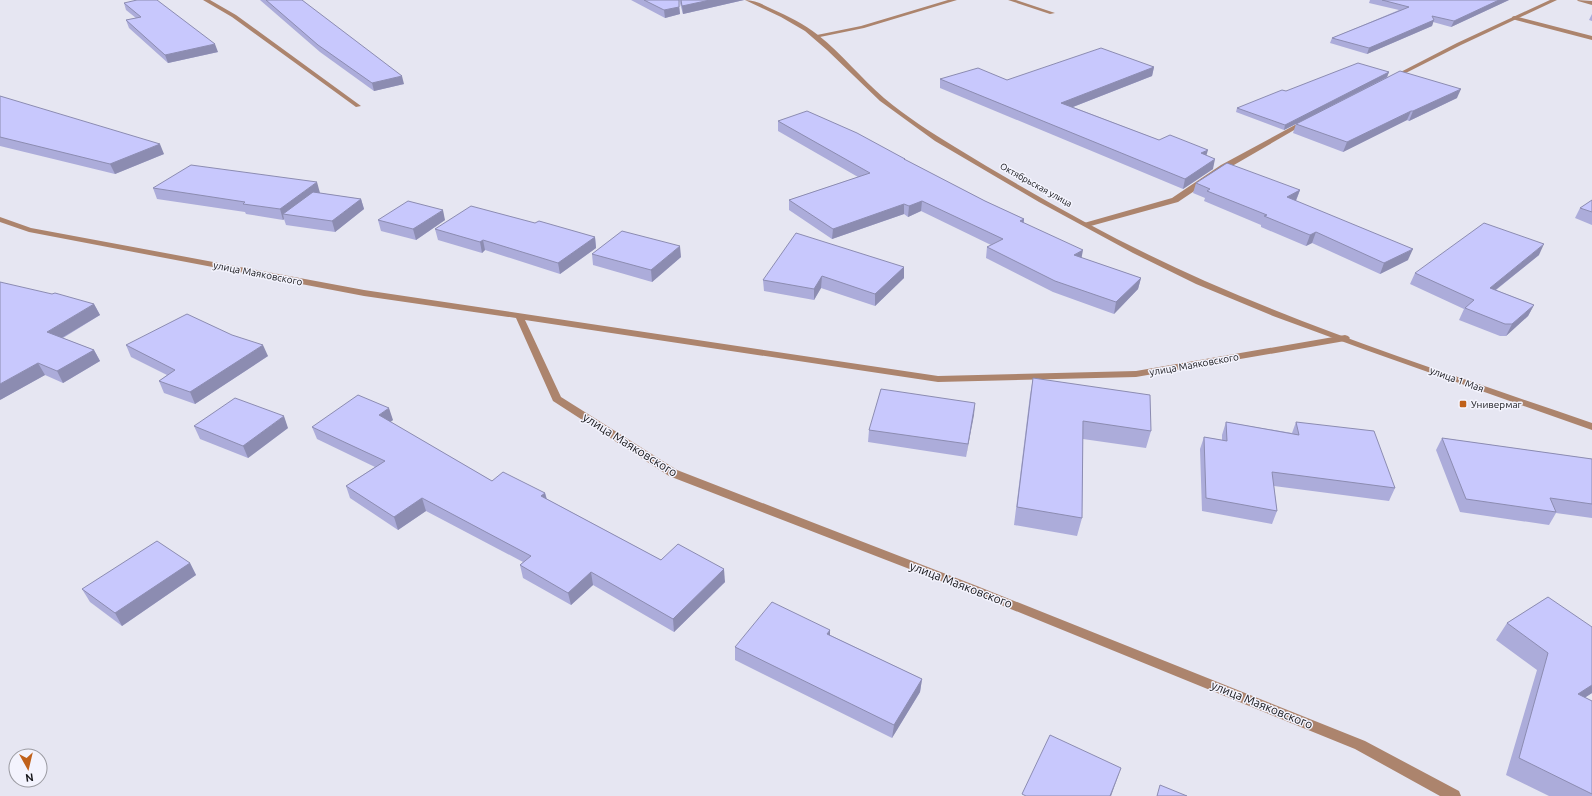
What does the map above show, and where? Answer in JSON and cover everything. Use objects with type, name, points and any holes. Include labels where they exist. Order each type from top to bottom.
[{"type":"street","points":[[206,0],[234,16],[358,106]]},
{"type":"street","name":"Октябрьская улица","points":[[748,0],[773,11],[815,36],[871,90],[922,129],[979,164],[1087,225],[1178,271],[1230,295],[1345,338]]},
{"type":"street","points":[[815,36],[862,27],[954,0]]},
{"type":"street","points":[[1011,0],[1052,13]]},
{"type":"street","points":[[1384,82],[1459,44],[1554,0]]},
{"type":"street","points":[[1580,0],[1592,3]]},
{"type":"street","points":[[1514,18],[1592,38]]},
{"type":"street","points":[[1087,225],[1175,200],[1224,167],[1315,117]]},
{"type":"street","name":"улица Маяковского","points":[[0,220],[29,230],[356,291],[938,379],[1136,374],[1345,338]]},
{"type":"street","name":"улица Маяковского","points":[[519,316],[557,399],[673,473],[973,589],[1360,745],[1454,796]]},
{"type":"street","name":"улица 1 Мая","points":[[1345,338],[1592,427]]},
{"type":"building","points":[[137,0],[157,0],[215,44],[165,55],[126,20],[141,17],[124,3]]},
{"type":"building","points":[[266,0],[302,0],[402,76],[372,83],[318,45]]},
{"type":"building","points":[[644,0],[679,0],[679,7],[664,10]]},
{"type":"building","points":[[681,0],[710,0],[682,6]]},
{"type":"building","points":[[1382,0],[1499,0],[1454,21],[1432,16],[1434,20],[1369,48],[1332,38],[1409,7]]},
{"type":"building","points":[[1101,48],[1154,67],[1061,103],[1159,140],[1170,135],[1208,150],[1201,153],[1215,159],[1185,179],[940,79],[978,68],[1007,80]]},
{"type":"building","points":[[1358,63],[1389,72],[1285,125],[1237,108],[1282,90],[1286,91]]},
{"type":"building","points":[[1400,71],[1461,89],[1347,142],[1296,124]]},
{"type":"building","points":[[0,96],[160,144],[110,164],[0,137]]},
{"type":"building","points":[[807,111],[857,133],[985,201],[1024,219],[1020,221],[1083,250],[1074,255],[1141,278],[1116,302],[1055,281],[987,247],[1003,239],[922,201],[909,206],[904,204],[833,229],[789,200],[870,173],[778,121]]},
{"type":"building","points":[[1227,163],[1300,190],[1287,197],[1413,249],[1384,263],[1316,232],[1310,235],[1264,216],[1267,215],[1207,191],[1210,189],[1196,183]]},
{"type":"building","points":[[191,165],[317,182],[280,209],[153,188]]},
{"type":"building","points":[[313,192],[361,199],[332,221],[283,214]]},
{"type":"building","points":[[1592,200],[1592,212],[1580,208]]},
{"type":"building","points":[[408,201],[443,210],[413,229],[378,220]]},
{"type":"building","points":[[471,206],[535,223],[539,221],[595,237],[558,263],[483,240],[480,242],[435,229]]},
{"type":"building","points":[[1484,223],[1544,244],[1490,288],[1534,305],[1512,324],[1505,324],[1465,308],[1474,300],[1415,273]]},
{"type":"building","points":[[622,231],[680,246],[651,270],[592,254]]},
{"type":"building","points":[[796,233],[904,267],[875,294],[822,276],[814,289],[763,280]]},
{"type":"building","points":[[0,282],[52,294],[55,293],[94,304],[47,332],[94,350],[57,371],[38,363],[0,384]]},
{"type":"building","points":[[187,314],[232,335],[263,345],[190,392],[159,381],[175,370],[126,345]]},
{"type":"building","points":[[1033,378],[1150,395],[1151,431],[1083,421],[1082,518],[1017,507]]},
{"type":"building","points":[[881,389],[975,403],[968,444],[869,430]]},
{"type":"building","points":[[358,395],[389,408],[379,415],[492,481],[503,472],[545,493],[541,496],[661,560],[678,544],[724,569],[673,619],[591,572],[568,593],[520,565],[531,556],[422,498],[394,517],[346,486],[385,461],[312,427]]},
{"type":"building","points":[[235,398],[284,416],[243,446],[194,426]]},
{"type":"building","points":[[1226,422],[1299,435],[1296,422],[1374,431],[1395,488],[1272,472],[1277,511],[1206,498],[1204,437],[1227,441]]},
{"type":"building","points":[[1442,438],[1592,459],[1592,504],[1550,498],[1556,512],[1466,499]]},
{"type":"building","points":[[157,541],[190,563],[115,613],[82,589]]},
{"type":"building","points":[[1548,597],[1592,627],[1592,685],[1578,694],[1592,701],[1592,794],[1519,758],[1548,653],[1507,623]]},
{"type":"building","points":[[772,602],[830,630],[827,634],[922,679],[894,725],[735,647]]},
{"type":"building","points":[[1050,735],[1121,768],[1110,796],[1026,796],[1022,794]]},
{"type":"building","points":[[1160,785],[1187,796],[1157,796]]},
{"type":"place","name":"Универмаг","points":[[1463,404]]}]
